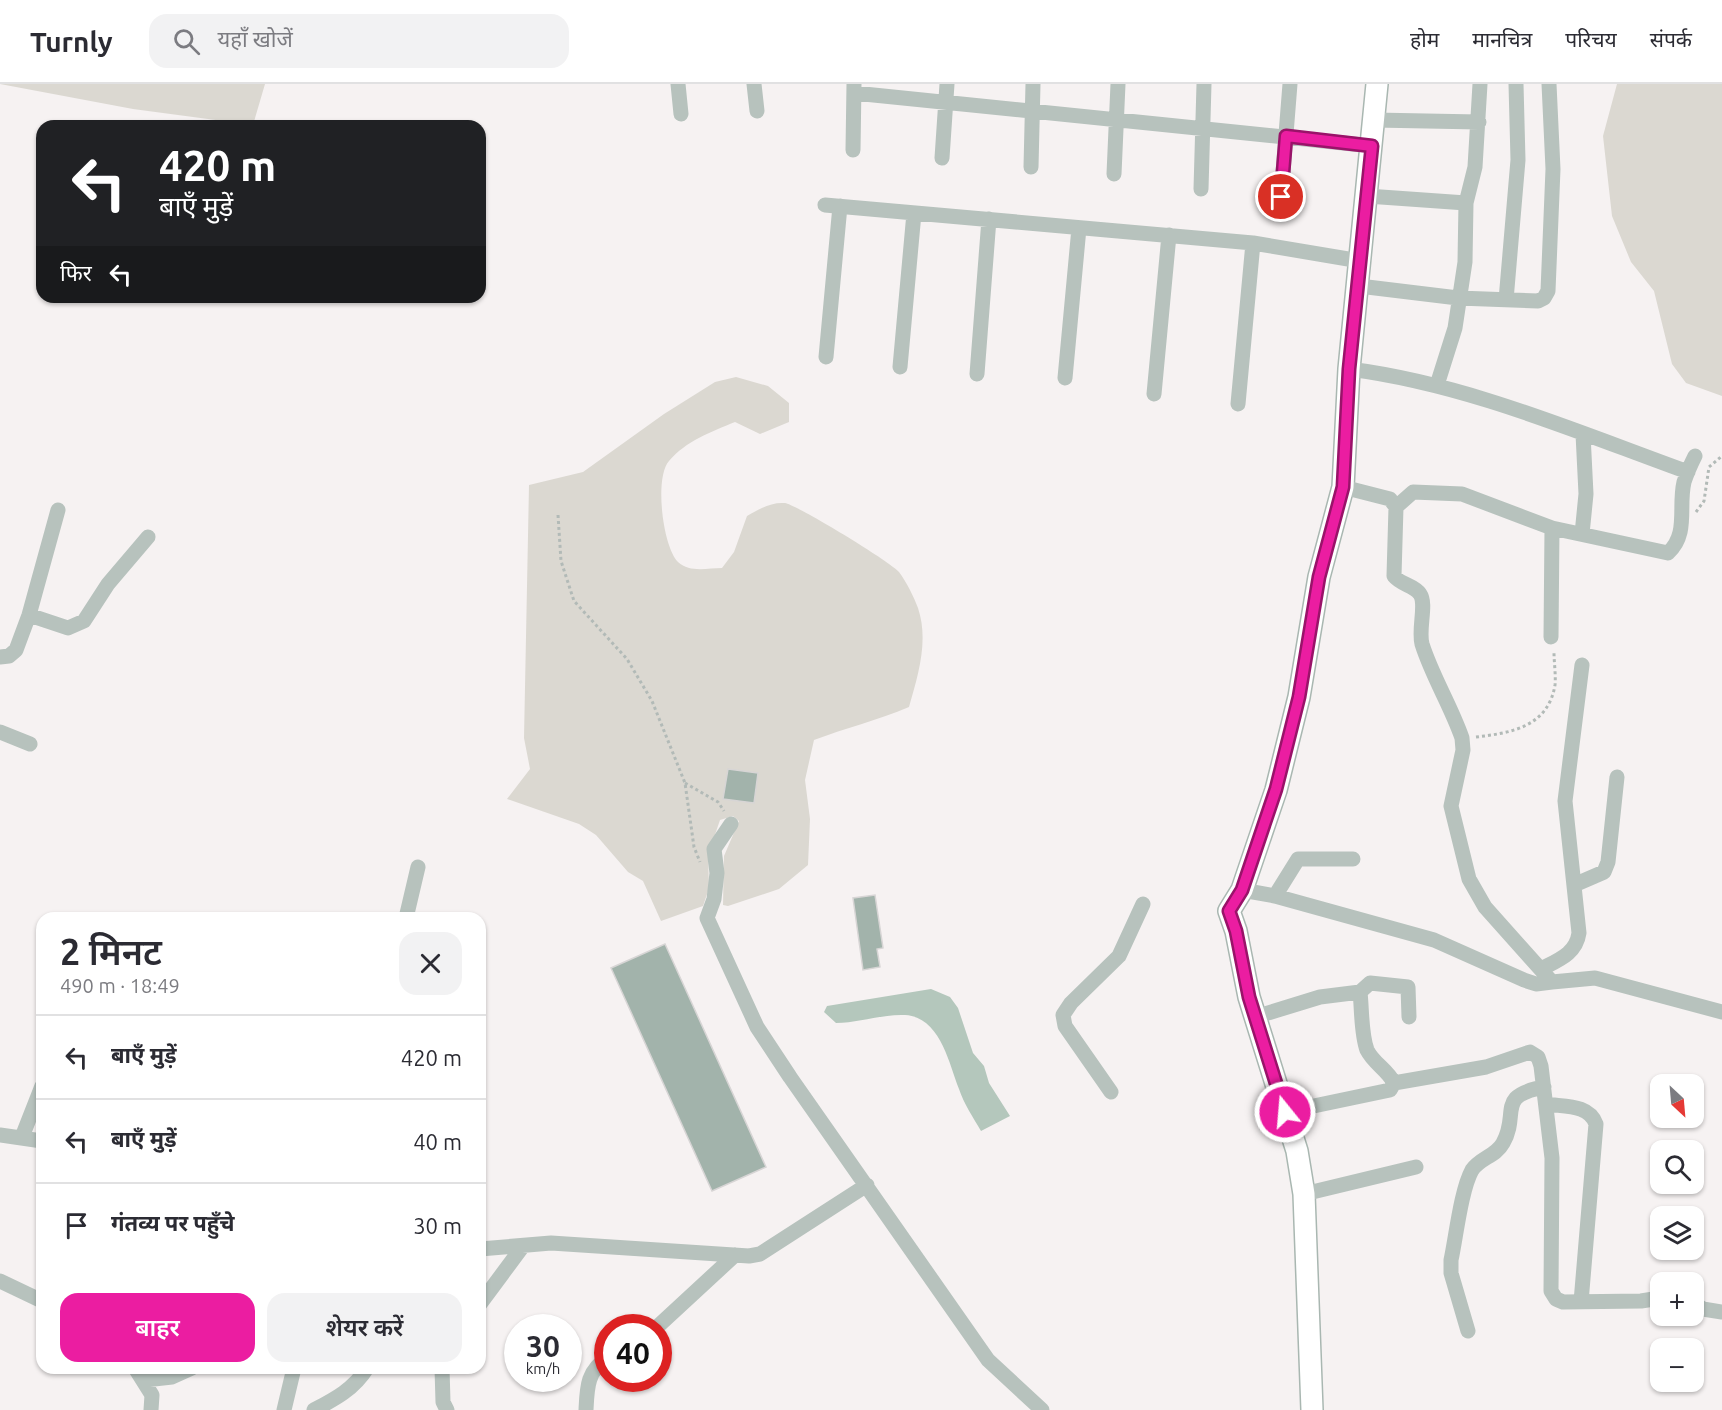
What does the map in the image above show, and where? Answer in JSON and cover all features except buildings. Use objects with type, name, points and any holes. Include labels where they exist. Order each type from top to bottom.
[{"type":"street","points":[[678,84],[681,114]]},
{"type":"street","points":[[753,84],[757,111]]},
{"type":"street","points":[[942,158],[947,84]]},
{"type":"street","points":[[1030,167],[1033,84]]},
{"type":"street","points":[[1114,174],[1118,84]]},
{"type":"street","points":[[1201,189],[1204,84]]},
{"type":"street","points":[[1281,197],[1290,84]]},
{"type":"street","points":[[1312,1410],[1304,1194],[1297,1151],[1256,1017],[1229,911],[1242,890],[1276,789],[1292,729],[1319,577],[1343,487],[1349,369],[1359,286],[1377,84]]},
{"type":"street","points":[[1437,385],[1455,328],[1465,262],[1466,203],[1475,167],[1480,84]]},
{"type":"street","points":[[1506,300],[1518,160],[1516,84]]},
{"type":"street","points":[[1359,286],[1458,298],[1538,301],[1544,298],[1548,291],[1553,169],[1549,84]]},
{"type":"street","points":[[853,150],[854,88],[946,102],[1372,146]]},
{"type":"street","points":[[1374,120],[1479,122]]},
{"type":"street","points":[[1367,196],[1466,203]]},
{"type":"street","points":[[826,357],[832,206],[1253,243],[1360,261]]},
{"type":"street","points":[[900,367],[914,213]]},
{"type":"street","points":[[977,374],[989,219]]},
{"type":"street","points":[[1065,378],[1079,228]]},
{"type":"street","points":[[1154,394],[1169,235]]},
{"type":"street","points":[[1238,404],[1253,243]]},
{"type":"street","points":[[1349,369],[1399,375],[1437,385],[1688,472]]},
{"type":"street","points":[[1582,534],[1586,494],[1583,434]]},
{"type":"street","points":[[1396,507],[1413,492],[1462,494],[1552,528],[1668,553],[1677,545],[1683,518],[1684,483],[1695,456]]},
{"type":"street","points":[[1343,487],[1390,499],[1396,507],[1394,576],[1399,583],[1417,590],[1421,595],[1423,603],[1419,624],[1422,643],[1462,738],[1463,750],[1451,806],[1469,879],[1485,907],[1552,981]]},
{"type":"street","points":[[0,657],[9,656],[16,650],[29,615],[58,510]]},
{"type":"street","points":[[1551,637],[1552,528]]},
{"type":"street","points":[[29,615],[68,628],[84,621],[108,584],[148,537]]},
{"type":"street","points":[[1541,969],[1571,952],[1578,944],[1579,933],[1565,801],[1582,665]]},
{"type":"street","points":[[0,732],[30,744]]},
{"type":"street","points":[[1574,885],[1604,872],[1608,862],[1617,777]]},
{"type":"street","points":[[731,824],[714,849],[717,873],[714,899],[706,918],[757,1027],[988,1359],[1042,1410]]},
{"type":"street","points":[[1275,896],[1298,859],[1353,859]]},
{"type":"street","points":[[407,912],[418,867]]},
{"type":"street","points":[[1242,890],[1275,896],[1434,940],[1536,984],[1595,978],[1722,1012]]},
{"type":"street","points":[[1111,1092],[1065,1026],[1064,1015],[1071,1003],[1119,956],[1143,904]]},
{"type":"street","points":[[1256,1017],[1320,998],[1360,992],[1370,983],[1408,987],[1409,1017]]},
{"type":"street","points":[[1360,992],[1366,1048],[1376,1064],[1390,1075],[1394,1083]]},
{"type":"street","points":[[1394,1083],[1486,1067],[1530,1052],[1538,1057],[1544,1087],[1552,1158],[1551,1291],[1556,1299],[1563,1302],[1650,1300]]},
{"type":"street","points":[[1285,1112],[1383,1093],[1390,1090],[1394,1083]]},
{"type":"street","points":[[1468,1331],[1451,1260],[1468,1180],[1480,1161],[1502,1145],[1515,1098],[1524,1091],[1544,1087]]},
{"type":"street","points":[[22,1137],[36,1101]]},
{"type":"street","points":[[1546,1104],[1584,1110],[1593,1116],[1596,1124],[1581,1302]]},
{"type":"street","points":[[0,1135],[36,1140]]},
{"type":"street","points":[[1304,1194],[1416,1167]]},
{"type":"street","points":[[486,1249],[569,1244],[735,1255],[760,1254],[867,1185]]},
{"type":"street","points":[[486,1296],[523,1246]]},
{"type":"street","points":[[671,1314],[735,1255]]},
{"type":"street","points":[[0,1281],[36,1298]]},
{"type":"street","points":[[1704,1309],[1722,1312]]},
{"type":"street","points":[[586,1410],[589,1377],[594,1369]]},
{"type":"street","points":[[140,1374],[152,1395],[151,1410]]},
{"type":"street","points":[[145,1380],[179,1374]]},
{"type":"street","points":[[284,1410],[293,1374]]},
{"type":"street","points":[[314,1410],[338,1398],[360,1380],[364,1374]]},
{"type":"street","points":[[442,1374],[443,1402],[447,1410]]},
{"type":"path","points":[[1683,518],[1702,507],[1708,467],[1722,456]]},
{"type":"path","points":[[558,515],[561,561],[574,601],[627,659],[652,701],[685,783],[698,859],[710,873],[717,873]]},
{"type":"path","points":[[1462,738],[1502,734],[1523,728],[1544,711],[1555,683],[1555,649],[1551,637]]},
{"type":"path","points":[[685,783],[718,802],[731,824]]},
{"type":"shaded area","points":[[0,84],[265,84],[254,120],[216,120],[133,109]]},
{"type":"shaded area","points":[[1617,84],[1722,84],[1722,396],[1686,383],[1672,364],[1654,291],[1631,262],[1612,216],[1603,136]]},
{"type":"shaded area","points":[[736,377],[768,386],[789,403],[789,422],[760,434],[735,422],[691,443],[669,461],[664,470],[662,482],[662,512],[668,542],[678,562],[688,568],[722,568],[734,552],[747,516],[765,506],[785,503],[793,506],[863,546],[899,572],[918,608],[922,633],[921,658],[909,707],[814,740],[805,780],[810,819],[808,865],[779,889],[728,906],[723,905],[724,856],[739,821],[733,816],[720,820],[708,855],[709,888],[703,906],[661,921],[643,881],[628,872],[596,835],[579,824],[507,799],[530,769],[524,738],[529,485],[583,472],[664,414],[715,382]]},
{"type":"shaded area","points":[[931,989],[950,997],[958,1008],[973,1053],[984,1066],[989,1083],[1010,1116],[981,1131],[963,1100],[941,1043],[927,1024],[905,1015],[836,1023],[824,1012],[827,1006]]},
{"type":"route","points":[[1281,197],[1286,136],[1372,146],[1349,369],[1343,487],[1319,577],[1299,697],[1276,789],[1242,890],[1229,911],[1236,931],[1249,997],[1285,1112]]}]
